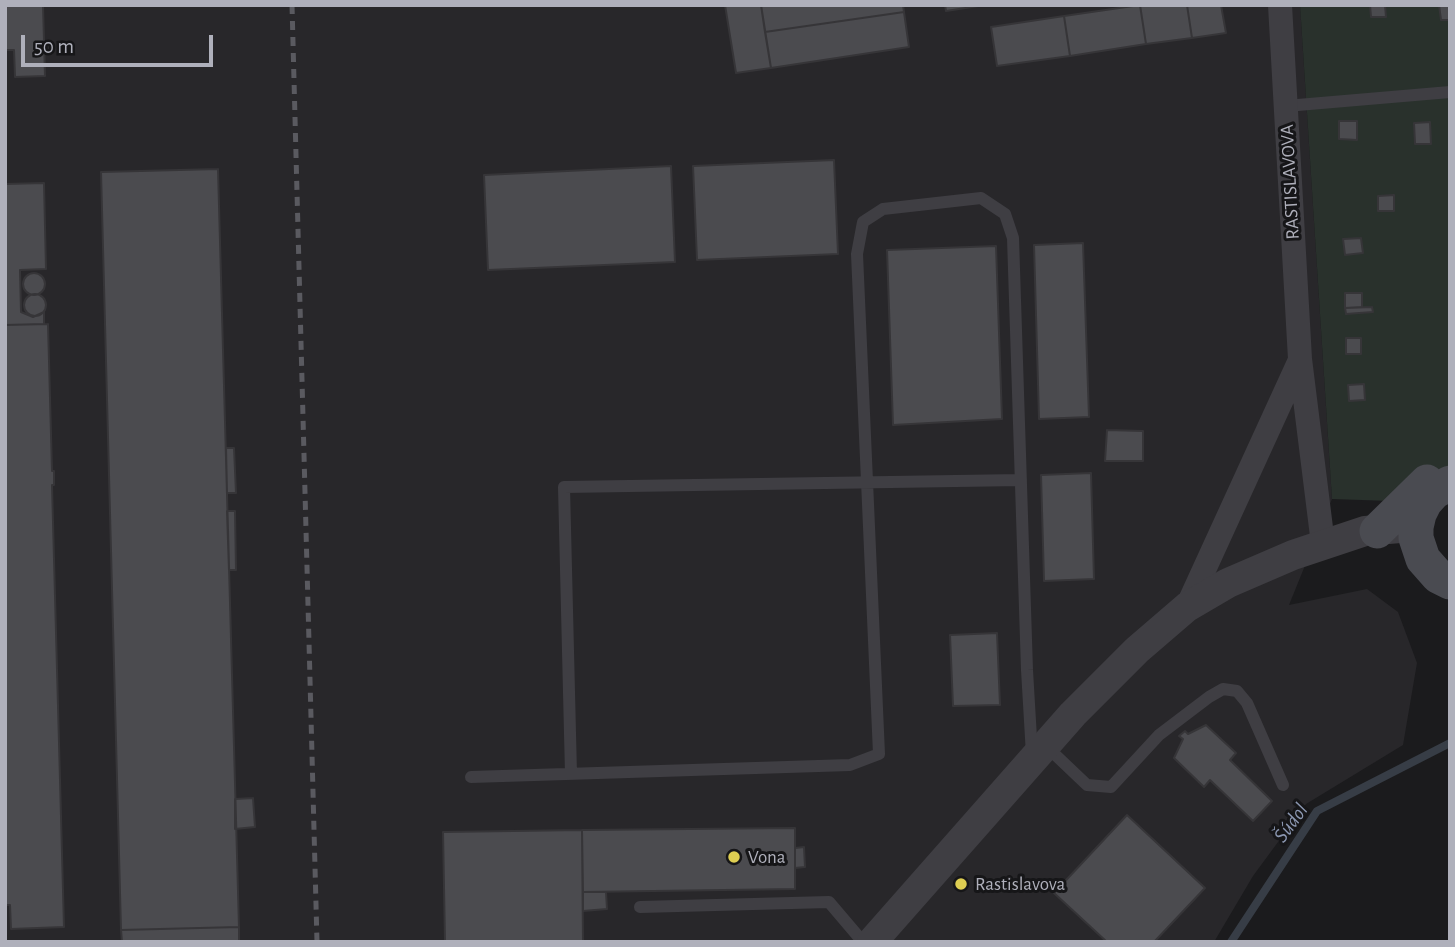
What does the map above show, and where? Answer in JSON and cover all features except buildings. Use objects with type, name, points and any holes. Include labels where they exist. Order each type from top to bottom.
[{"type":"main road","points":[[1377,531],[1450,460]]},
{"type":"main road","points":[[1450,483],[1434,492],[1425,502],[1416,527],[1416,538],[1423,559],[1438,576],[1450,582]]},
{"type":"street","name":"RASTISLAVOVA","points":[[1280,5],[1300,359],[1323,544]]},
{"type":"street","name":"RASTISLAVOVA","points":[[1188,607],[1300,359]]},
{"type":"street","points":[[872,942],[1038,752],[1137,650],[1188,607],[1228,583],[1323,544],[1365,531],[1416,527]]},
{"type":"lane","points":[[1286,106],[1450,92]]},
{"type":"lane","points":[[471,777],[850,765],[879,754],[857,254],[863,222],[883,209],[981,198],[1005,214],[1013,239],[1021,480],[1038,752],[1087,785],[1111,787],[1159,735],[1223,689],[1237,691],[1247,704],[1283,785]]},
{"type":"lane","points":[[571,774],[564,487],[1021,480]]},
{"type":"lane","points":[[640,907],[829,902],[863,942]]},
{"type":"shaded area","points":[[5,5],[1300,5],[1332,499],[1289,605],[1367,589],[1398,612],[1417,663],[1403,745],[1306,804],[1253,876],[1214,942],[5,942]]},
{"type":"shaded area","points":[[1300,5],[1450,5],[1450,503],[1332,499]]},
{"type":"waterway","name":"Šúdol","points":[[1231,942],[1317,811],[1450,743]]},
{"type":"railway","points":[[292,5],[317,942]]},
{"type":"place","name":"Vona","points":[[734,857]]},
{"type":"place","name":"Rastislavova","points":[[961,884]]}]
